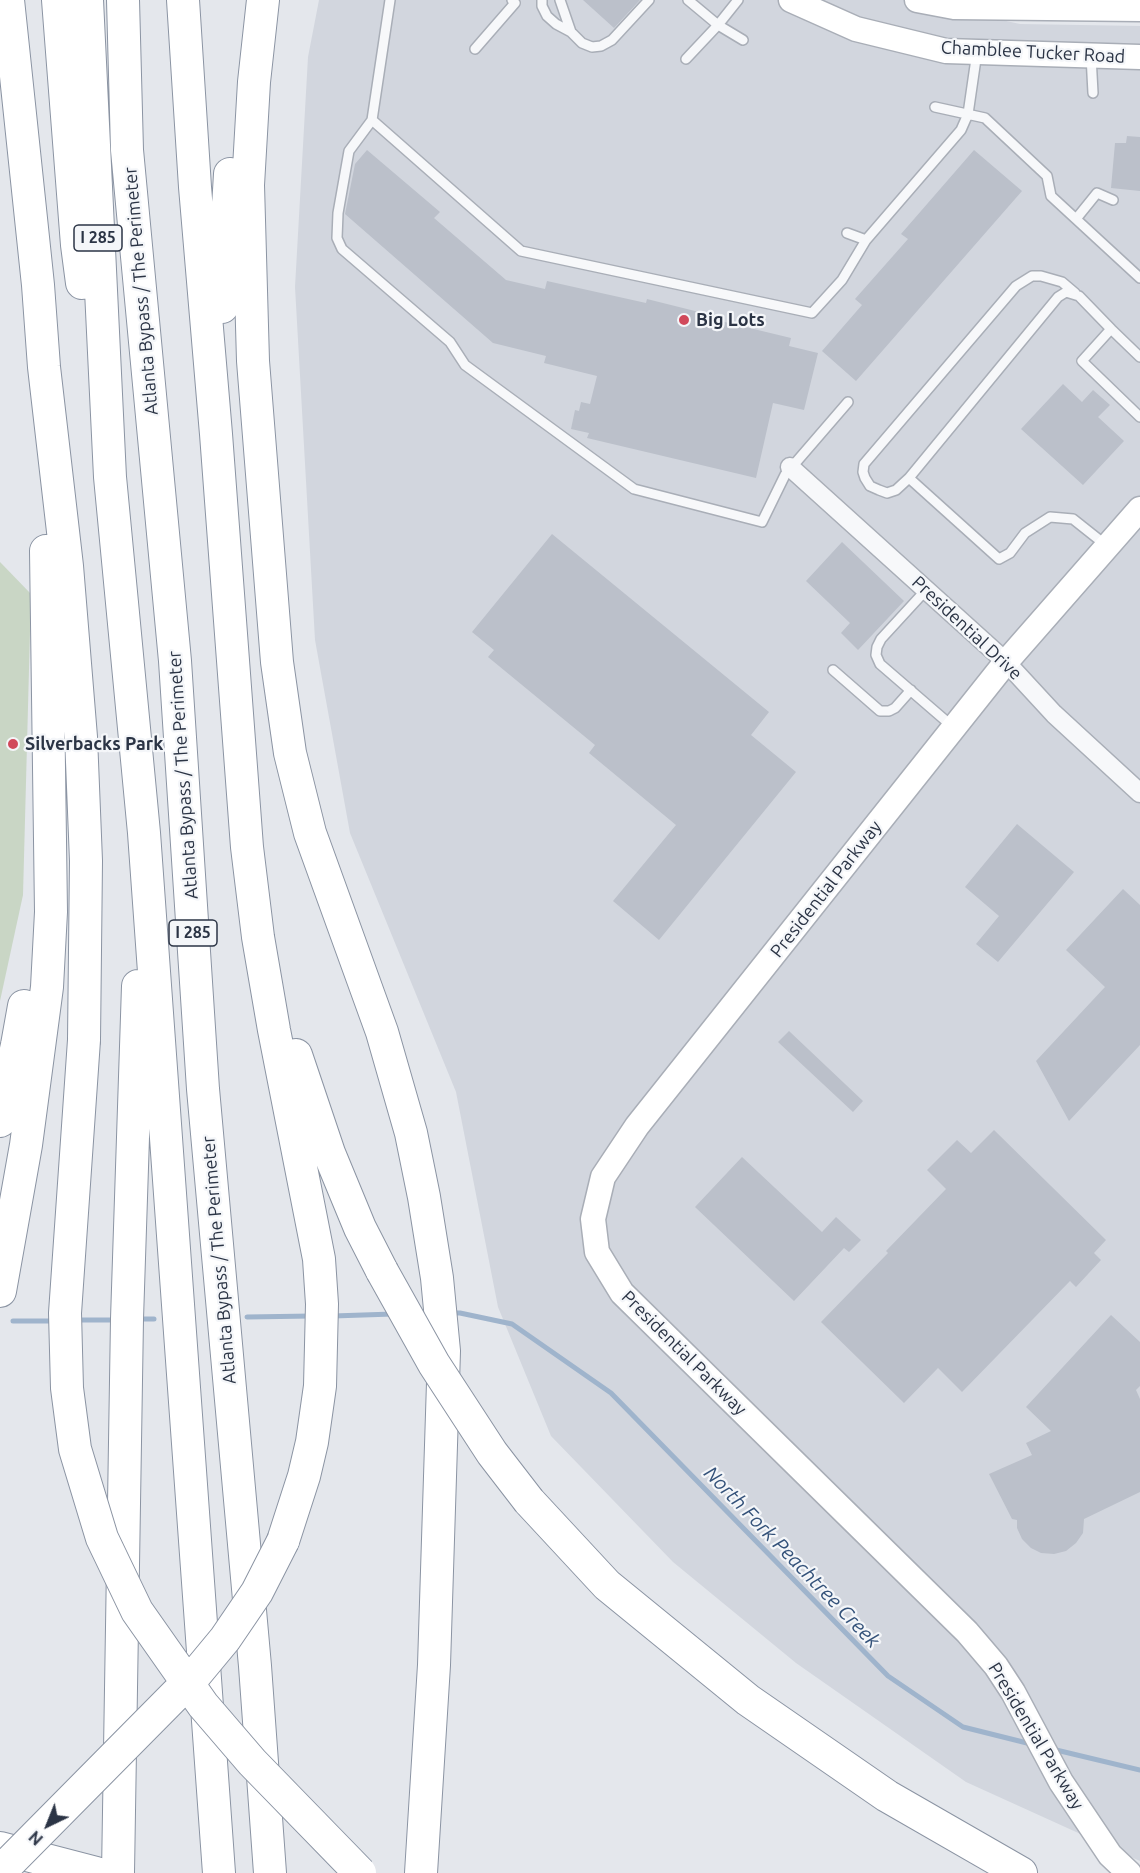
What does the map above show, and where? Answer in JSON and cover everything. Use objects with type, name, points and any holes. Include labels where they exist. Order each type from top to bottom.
[{"type":"highway","points":[[8,0],[66,566],[81,737],[86,861],[84,1040],[65,1313],[67,1378],[75,1449],[102,1538],[137,1611],[203,1705],[252,1762],[360,1873]]},
{"type":"highway","points":[[58,0],[77,245],[110,477]]},
{"type":"highway","name":"Atlanta Bypass / The Perimeter","points":[[87,0],[110,477],[144,832],[218,1866]]},
{"type":"highway","name":"Atlanta Bypass / The Perimeter","points":[[123,0],[128,150],[175,661],[203,1089],[275,1869]]},
{"type":"highway","points":[[0,1872],[196,1674],[225,1639],[257,1592],[283,1541],[294,1509],[312,1442],[320,1386],[323,1313],[319,1259],[264,972],[247,847],[196,198],[183,0]]},
{"type":"highway","points":[[216,434],[226,225],[238,78],[257,0]]},
{"type":"highway","points":[[263,0],[254,82],[248,185],[253,361],[278,662],[290,753],[310,833],[382,1032],[411,1133],[437,1278],[444,1351],[436,1621],[422,1873]]},
{"type":"highway","points":[[0,1291],[26,1145],[47,987],[51,912],[44,367]]},
{"type":"highway","points":[[0,1121],[17,1045],[28,975],[48,781]]},
{"type":"highway","points":[[118,1873],[128,1313],[144,832]]},
{"type":"highway","points":[[247,847],[298,1062],[329,1153],[360,1228],[382,1271],[434,1364],[492,1453],[529,1501],[608,1585],[748,1700],[887,1796],[1021,1873]]},
{"type":"highway","points":[[0,1860],[93,1779]]},
{"type":"highway","points":[[0,1848],[96,1873]]},
{"type":"street","name":"Chamblee Tucker Road","points":[[791,0],[856,29],[946,51],[1140,57]]},
{"type":"street","points":[[917,0],[954,7],[1140,9]]},
{"type":"street","name":"Presidential Drive","points":[[790,467],[1006,662],[1054,714],[1140,793]]},
{"type":"street","name":"Presidential Parkway","points":[[1129,1873],[1110,1855],[1061,1782],[996,1666],[967,1632],[622,1293],[597,1252],[593,1219],[603,1177],[637,1126],[1006,662],[1140,509]]},
{"type":"lane","points":[[390,0],[372,120],[349,151],[338,213],[337,238],[342,249],[450,342],[465,365],[634,489],[762,522],[790,467],[848,402]]},
{"type":"lane","points":[[476,49],[515,3],[512,0]]},
{"type":"lane","points":[[542,0],[547,16],[556,24],[572,32],[582,43],[592,47],[601,46],[612,40],[649,0]]},
{"type":"lane","points":[[560,0],[572,32]]},
{"type":"lane","points":[[688,0],[718,25],[743,40]]},
{"type":"lane","points":[[686,59],[738,0]]},
{"type":"lane","points":[[372,120],[521,250],[812,313],[842,280],[866,240],[961,130],[968,114],[977,52]]},
{"type":"lane","points":[[1091,56],[1093,93]]},
{"type":"lane","points":[[935,107],[985,118],[1047,176],[1051,196],[1140,278]]},
{"type":"lane","points":[[1076,219],[1097,193],[1113,200]]},
{"type":"lane","points":[[847,233],[866,240]]},
{"type":"lane","points":[[1078,296],[1066,292],[1058,297],[909,478],[896,490],[887,493],[870,486],[863,472],[864,464],[1016,286],[1032,276],[1062,282],[1078,296],[1140,357]]},
{"type":"lane","points":[[1111,329],[1082,361],[1140,417]]},
{"type":"lane","points":[[909,478],[999,559],[1010,553],[1026,532],[1050,517],[1073,519],[1108,547]]},
{"type":"lane","points":[[926,590],[881,639],[876,655],[880,664],[954,728]]},
{"type":"lane","points":[[833,670],[880,711],[896,708],[910,690]]},
{"type":"shaded area","points":[[319,0],[909,0],[1020,24],[1140,26],[1140,1861],[966,1782],[796,1663],[673,1562],[551,1436],[498,1307],[456,1092],[350,833],[315,640],[295,287],[308,57]]},
{"type":"green space","name":"Silverbacks Park","points":[[0,562],[31,594],[23,895],[0,1001]]},
{"type":"building","points":[[583,0],[640,0],[614,28]]},
{"type":"building","points":[[1127,136],[1140,137],[1140,191],[1111,188],[1115,143],[1126,143]]},
{"type":"building","points":[[367,150],[440,212],[434,218],[506,280],[545,289],[547,281],[646,303],[647,299],[703,313],[704,317],[791,338],[789,346],[818,353],[804,410],[773,403],[756,478],[587,438],[589,433],[571,429],[575,410],[579,411],[581,402],[590,404],[597,376],[544,363],[546,356],[493,343],[345,214],[355,164]]},
{"type":"building","points":[[974,150],[1022,191],[856,381],[822,351],[862,305],[855,299],[908,239],[901,234]]},
{"type":"building","points":[[1063,384],[1082,402],[1093,390],[1110,405],[1098,417],[1124,441],[1083,485],[1021,429]]},
{"type":"building","points":[[552,534],[769,712],[751,735],[796,772],[659,940],[613,901],[676,825],[589,753],[595,745],[488,657],[494,650],[472,632]]},
{"type":"building","points":[[842,542],[904,601],[858,650],[841,633],[850,623],[806,581]]},
{"type":"building","points":[[1017,824],[1074,872],[998,962],[976,944],[999,916],[965,887]]},
{"type":"building","points":[[1123,889],[1140,905],[1140,1045],[1069,1121],[1036,1061],[1105,987],[1066,950]]},
{"type":"building","points":[[789,1031],[863,1101],[853,1112],[778,1042]]},
{"type":"building","points":[[994,1130],[1106,1240],[1094,1253],[1101,1260],[1076,1287],[1070,1281],[962,1392],[938,1368],[904,1403],[821,1322],[946,1189],[927,1170],[957,1140],[971,1153]]},
{"type":"building","points":[[742,1157],[822,1232],[836,1217],[861,1240],[849,1252],[844,1248],[794,1301],[695,1207]]},
{"type":"building","points":[[1111,1315],[1140,1342],[1140,1386],[1136,1390],[1140,1399],[1140,1492],[1084,1519],[1083,1533],[1066,1551],[1054,1554],[1041,1553],[1031,1548],[1022,1539],[1017,1528],[1017,1520],[1012,1519],[989,1474],[1032,1455],[1026,1443],[1051,1431],[1026,1407]]},
{"type":"waterway","name":"North Fork Peachtree Creek","points":[[452,1313],[512,1324],[611,1393],[888,1676],[963,1727],[1031,1744]]},
{"type":"waterway","name":"North Fork Peachtree Creek","points":[[333,1316],[393,1314]]},
{"type":"waterway","name":"North Fork Peachtree Creek","points":[[247,1317],[312,1316]]},
{"type":"waterway","name":"North Fork Peachtree Creek","points":[[138,1319],[154,1319]]},
{"type":"waterway","name":"North Fork Peachtree Creek","points":[[75,1320],[116,1320]]},
{"type":"waterway","name":"North Fork Peachtree Creek","points":[[13,1321],[56,1321]]},
{"type":"waterway","name":"North Fork Peachtree Creek","points":[[1052,1749],[1140,1770]]},
{"type":"place","name":"Big Lots","points":[[684,320]]},
{"type":"place","name":"Silverbacks Park","points":[[13,744]]}]
